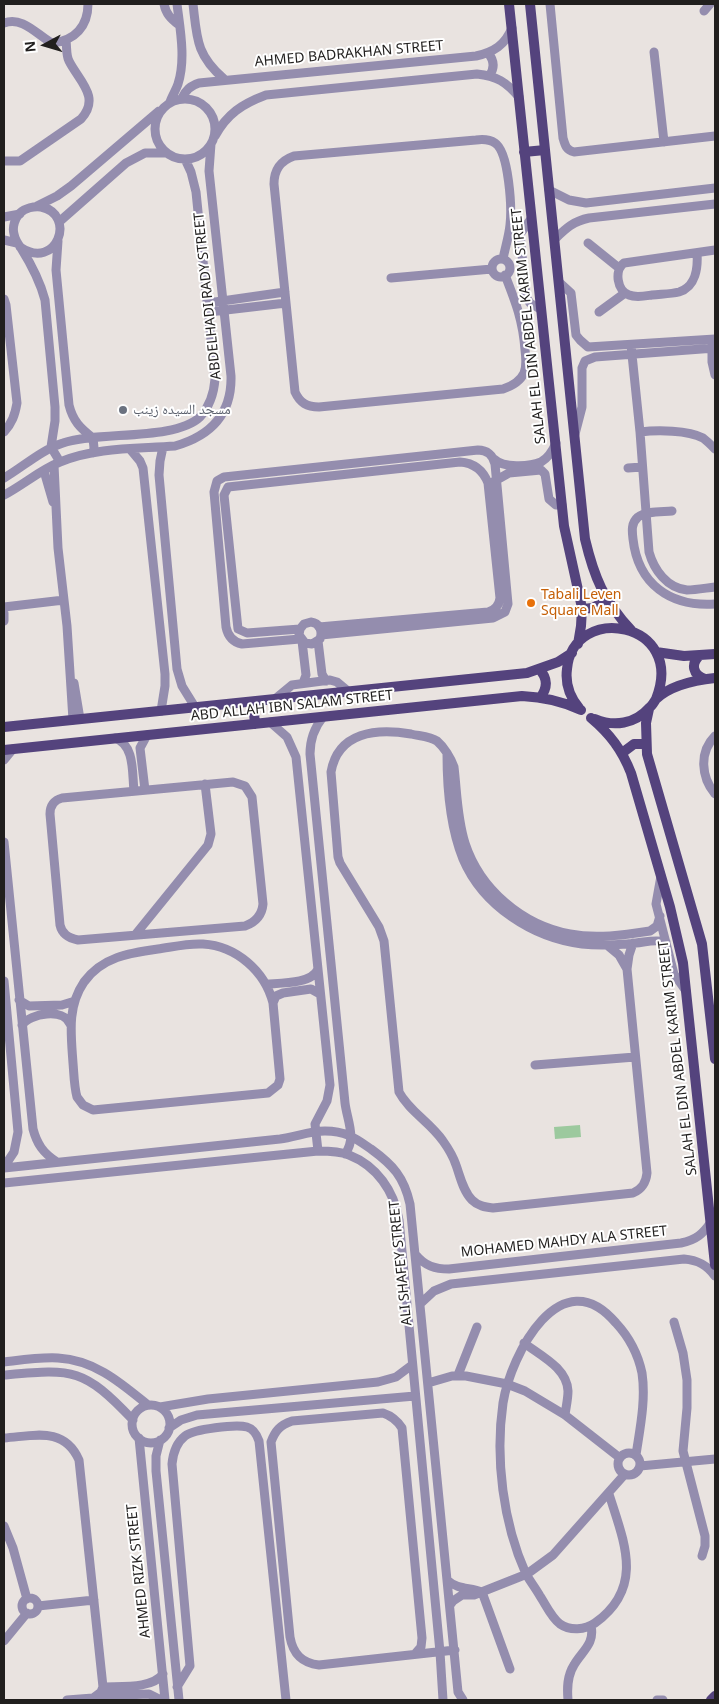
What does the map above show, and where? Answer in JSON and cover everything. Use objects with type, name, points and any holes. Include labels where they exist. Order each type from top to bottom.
[{"type":"main road","name":"SALAH EL DIN ABDEL KARIM STREET","points":[[509,4],[562,505],[567,542],[582,608],[578,644]]},
{"type":"main road","points":[[530,4],[585,539],[596,580],[604,596],[617,615],[631,630]]},
{"type":"main road","points":[[524,152],[545,150]]},
{"type":"main road","points":[[582,608],[590,609],[597,606],[604,596]]},
{"type":"main road","points":[[614,627],[631,630],[641,635],[656,652],[661,664],[661,687],[649,709],[640,717],[616,724],[603,723],[591,718],[573,701],[566,677],[567,665],[572,653],[586,636],[597,630],[614,627]]},
{"type":"main road","points":[[656,652],[684,656],[715,654]]},
{"type":"main road","name":"ABD ALLAH IBN SALAM STREET","points":[[4,727],[527,673],[558,662],[572,653]]},
{"type":"main road","points":[[700,656],[696,660],[694,669],[697,675],[710,679]]},
{"type":"main road","points":[[539,669],[544,676],[546,684],[540,698]]},
{"type":"main road","points":[[656,699],[684,684],[710,679]]},
{"type":"main road","name":"ABD ALLAH IBN SALAM STREET","points":[[8,749],[522,696],[566,703],[581,710]]},
{"type":"main road","points":[[253,702],[255,724]]},
{"type":"main road","points":[[649,709],[646,723],[646,744],[651,768],[702,944],[715,1059]]},
{"type":"main road","name":"SALAH EL DIN ABDEL KARIM STREET","points":[[591,718],[604,729],[622,753],[631,773],[679,942],[686,991],[715,1265]]},
{"type":"main road","points":[[622,753],[634,744],[646,744]]},
{"type":"main road","points":[[710,1700],[715,1696]]},
{"type":"street","points":[[4,23],[16,21],[52,43],[66,41],[74,36],[84,25],[88,4]]},
{"type":"street","points":[[164,4],[170,19],[179,25]]},
{"type":"street","points":[[166,153],[156,136],[155,126],[157,116],[178,84],[181,69],[177,4]]},
{"type":"street","points":[[193,4],[198,45],[206,61],[224,79]]},
{"type":"street","points":[[550,4],[564,138],[569,151],[574,152],[715,136]]},
{"type":"street","name":"AHMED BADRAKHAN STREET","points":[[182,98],[191,86],[224,79],[476,56],[499,48],[507,39],[512,28]]},
{"type":"street","points":[[4,161],[20,161],[86,113],[90,99],[87,89],[68,57],[66,41]]},
{"type":"street","points":[[654,52],[664,142]]},
{"type":"street","points":[[488,53],[494,66],[490,75]]},
{"type":"street","points":[[59,222],[126,163],[145,153],[166,153],[185,159],[200,155],[213,140],[222,123],[235,111],[249,102],[266,95],[477,74],[490,75],[506,84],[519,97]]},
{"type":"street","points":[[77,720],[77,695],[71,671],[56,509],[57,464],[51,447],[55,407],[45,300],[41,286],[14,233],[14,223],[20,214],[28,208],[37,206],[57,196],[71,186],[166,105],[182,98],[192,99],[208,109],[216,127],[213,140]]},
{"type":"street","points":[[486,139],[495,143],[502,150],[505,159],[511,212],[505,260],[510,266],[507,273],[523,327],[526,366],[524,374],[511,386],[503,389],[319,407],[304,404],[298,399],[295,392],[274,177],[276,169],[281,163],[294,156],[486,139]]},
{"type":"street","name":"ABDELHADI RADY STREET","points":[[4,495],[57,464],[93,453],[174,446],[196,438],[210,428],[223,413],[231,389],[209,171],[213,140]]},
{"type":"street","name":"ABDELHADI RADY STREET","points":[[4,478],[51,447],[78,439],[157,432],[187,425],[199,418],[208,406],[214,393],[215,379],[196,192],[191,172],[185,159]]},
{"type":"street","points":[[550,190],[578,203],[715,188]]},
{"type":"street","points":[[591,202],[593,217]]},
{"type":"street","points":[[555,238],[578,220],[715,204]]},
{"type":"street","points":[[37,206],[46,208],[54,214],[59,222],[57,284],[70,405],[72,416],[77,425],[93,438],[93,453]]},
{"type":"street","points":[[4,217],[20,214]]},
{"type":"street","points":[[531,219],[520,234],[527,300],[540,309]]},
{"type":"street","points":[[4,240],[36,254],[52,248],[58,241]]},
{"type":"street","points":[[588,243],[619,268]]},
{"type":"street","points":[[619,268],[627,262],[715,250]]},
{"type":"street","points":[[619,268],[619,281],[625,293],[636,296],[680,292],[689,286],[694,278],[698,265],[697,252]]},
{"type":"street","points":[[492,269],[496,260],[523,260]]},
{"type":"street","points":[[492,269],[499,276],[524,270]]},
{"type":"street","points":[[391,278],[492,269]]},
{"type":"street","points":[[559,282],[571,292],[575,328],[584,345],[593,348],[632,350]]},
{"type":"street","points":[[208,307],[285,292]]},
{"type":"street","points":[[599,312],[625,293]]},
{"type":"street","points":[[4,299],[16,403],[15,414],[4,432]]},
{"type":"street","points":[[223,305],[286,303]]},
{"type":"street","points":[[575,434],[582,407],[583,364],[594,357],[632,350],[714,342],[712,362],[715,375]]},
{"type":"street","points":[[632,350],[651,561],[661,576],[677,587],[687,590],[715,587]]},
{"type":"street","points":[[187,425],[196,438]]},
{"type":"street","points":[[640,432],[667,431],[696,436],[702,438],[715,449]]},
{"type":"street","points":[[326,681],[322,674],[319,634],[314,622],[307,622],[300,629],[247,633],[240,631],[237,625],[224,494],[228,487],[478,450],[487,452],[501,464],[509,466],[542,461],[551,452],[556,442]]},
{"type":"street","points":[[163,447],[159,475],[177,669],[182,686],[195,707]]},
{"type":"street","points":[[130,449],[136,454],[143,468],[165,674],[161,711]]},
{"type":"street","points":[[492,482],[478,468],[466,463],[370,466],[220,479],[215,484],[214,492],[227,632],[233,641],[242,644],[301,640],[308,644],[319,634],[445,619],[492,611],[498,606],[499,602],[492,482],[494,459]]},
{"type":"street","points":[[542,461],[545,465],[543,471],[549,499],[553,503],[562,505]]},
{"type":"street","points":[[628,468],[642,467]]},
{"type":"street","points":[[44,471],[56,509]]},
{"type":"street","points":[[492,482],[509,473],[543,471]]},
{"type":"street","points":[[672,511],[639,516],[634,522],[632,529],[634,553],[640,567],[648,579],[671,598],[685,603],[715,604]]},
{"type":"street","points":[[219,552],[230,550]]},
{"type":"street","points":[[220,571],[232,570]]},
{"type":"street","points":[[4,607],[64,600]]},
{"type":"street","points":[[4,613],[4,621]]},
{"type":"street","points":[[300,629],[306,675],[303,683]]},
{"type":"street","points":[[275,700],[292,685],[303,683],[337,682],[349,692]]},
{"type":"street","points":[[324,716],[318,723],[311,738],[310,754],[345,1102],[352,1136],[350,1146],[345,1154]]},
{"type":"street","points":[[270,722],[287,737],[296,757],[329,1093],[325,1107],[315,1124],[318,1151]]},
{"type":"street","points":[[633,943],[628,956],[627,968],[647,1173],[647,1178],[642,1187],[633,1193],[493,1208],[481,1206],[470,1199],[467,1194],[455,1163],[443,1141],[402,1098],[398,1086],[384,941],[379,927],[340,863],[331,772],[333,761],[339,750],[348,742],[371,733],[398,732],[430,737],[439,742],[454,767],[462,846],[468,869],[481,888],[498,906],[516,920],[537,932],[560,940],[583,944],[607,945],[616,940],[654,929],[660,916]]},
{"type":"street","points":[[145,790],[140,748],[148,735]]},
{"type":"street","points":[[715,736],[706,748],[704,758],[705,777],[709,787],[715,794]]},
{"type":"street","points":[[115,738],[128,748],[134,791]]},
{"type":"street","points":[[4,760],[8,749]]},
{"type":"street","points":[[238,782],[246,786],[251,793],[263,904],[260,914],[254,922],[245,926],[78,940],[68,937],[64,933],[60,924],[50,812],[55,801],[62,798],[145,790],[238,782]]},
{"type":"street","points":[[135,935],[210,841],[211,830],[205,784]]},
{"type":"street","points":[[4,842],[6,894],[20,1000],[33,1129],[41,1148],[57,1162]]},
{"type":"street","points":[[462,846],[491,889],[521,915],[544,927],[570,934],[596,936],[633,943],[657,940],[666,942]]},
{"type":"street","points":[[660,876],[656,899],[675,976],[686,991]]},
{"type":"street","points":[[645,932],[646,942]]},
{"type":"street","points":[[192,944],[216,946],[238,955],[248,962],[267,984],[273,1003],[280,1079],[274,1090],[262,1094],[98,1109],[88,1108],[79,1102],[75,1091],[70,1024],[74,1001],[91,974],[114,958],[129,953],[192,944]]},
{"type":"street","points":[[607,945],[619,955],[627,968]]},
{"type":"street","points":[[267,984],[310,979],[318,969]]},
{"type":"street","points":[[4,981],[18,1132],[14,1152],[4,1168]]},
{"type":"street","points":[[286,982],[287,992]]},
{"type":"street","points":[[273,1003],[279,994],[287,992],[311,989],[320,994]]},
{"type":"street","points":[[20,1000],[29,1006],[62,1005],[74,1001]]},
{"type":"street","points":[[22,1026],[31,1018],[59,1014],[66,1017],[70,1024]]},
{"type":"street","points":[[10,1043],[24,1042]]},
{"type":"street","points":[[535,1065],[635,1057]]},
{"type":"street","name":"ALI SHAFEY STREET","points":[[4,1168],[280,1139],[315,1132],[338,1132],[352,1136],[388,1162],[405,1185],[410,1204],[458,1692],[462,1700]]},
{"type":"street","name":"ALI SHAFEY STREET","points":[[4,1183],[318,1151],[345,1154],[357,1159],[371,1169],[388,1187],[394,1199],[399,1220],[443,1700]]},
{"type":"street","name":"MOHAMED MAHDY ALA STREET","points":[[416,1255],[430,1267],[449,1269],[690,1241],[699,1237],[711,1222]]},
{"type":"street","points":[[420,1304],[434,1292],[451,1284],[684,1259],[694,1260],[703,1264],[715,1276]]},
{"type":"street","points":[[609,1494],[626,1546],[628,1564],[626,1579],[615,1604],[603,1617],[591,1626],[574,1629],[560,1624],[553,1617],[527,1574],[514,1541],[503,1487],[501,1432],[506,1384],[524,1343],[547,1314],[556,1307],[567,1302],[591,1303],[601,1308],[613,1318],[630,1342],[641,1370],[644,1400],[636,1455]]},
{"type":"street","points":[[674,1322],[683,1353],[687,1380],[687,1408],[682,1444],[684,1462],[705,1536],[702,1556]]},
{"type":"street","points":[[458,1375],[477,1327]]},
{"type":"street","points":[[409,1330],[422,1329]]},
{"type":"street","points":[[524,1343],[558,1369],[563,1376],[568,1392],[565,1415]]},
{"type":"street","points":[[4,1362],[58,1358],[94,1366],[110,1375],[148,1405]]},
{"type":"street","points":[[412,1365],[396,1377],[378,1382],[208,1399],[160,1407],[148,1405],[141,1407],[136,1413],[132,1426],[139,1438],[146,1442],[153,1442],[160,1440],[170,1428],[181,1420],[197,1415],[415,1396]]},
{"type":"street","points":[[4,1375],[60,1371],[87,1378],[98,1386],[133,1420]]},
{"type":"street","points":[[428,1383],[458,1375],[506,1384],[525,1391],[565,1415],[620,1458]]},
{"type":"street","points":[[336,1402],[338,1416]]},
{"type":"street","points":[[327,1403],[328,1417]]},
{"type":"street","points":[[160,1407],[166,1412],[170,1420],[170,1428]]},
{"type":"street","points":[[415,1654],[421,1648],[422,1638],[402,1428],[398,1421],[383,1413],[292,1421],[284,1424],[278,1428],[271,1442],[292,1646],[296,1654],[302,1660],[319,1666],[455,1650]]},
{"type":"street","points":[[177,1688],[190,1666],[172,1464],[173,1456],[178,1443],[196,1430],[245,1427],[256,1433],[259,1441],[286,1700]]},
{"type":"street","points":[[4,1438],[49,1435],[59,1437],[68,1442],[75,1450],[79,1460],[103,1687],[98,1696]]},
{"type":"street","name":"AHMED RIZK STREET","points":[[139,1438],[165,1700]]},
{"type":"street","name":"AHMED RIZK STREET","points":[[160,1440],[156,1456],[156,1471],[179,1700]]},
{"type":"street","points":[[626,1454],[636,1455],[640,1460],[640,1466],[634,1474],[625,1474],[619,1467],[620,1458],[626,1454]]},
{"type":"street","points":[[640,1466],[715,1459]]},
{"type":"street","points":[[450,1605],[462,1595],[474,1595],[527,1574],[553,1555],[625,1474]]},
{"type":"street","points":[[4,1526],[27,1599]]},
{"type":"street","points":[[448,1580],[456,1587],[473,1588],[482,1592],[510,1669]]},
{"type":"street","points":[[27,1599],[34,1599],[38,1606]]},
{"type":"street","points":[[27,1599],[22,1606],[27,1613]]},
{"type":"street","points":[[4,1640],[27,1613],[32,1613],[38,1606],[94,1600]]},
{"type":"street","points":[[568,1700],[570,1673],[573,1666],[590,1644],[591,1626]]},
{"type":"street","points":[[103,1687],[148,1684],[159,1679],[163,1674]]},
{"type":"street","points":[[67,1700],[98,1696],[149,1694],[161,1700]]},
{"type":"street","points":[[657,1700],[663,1700]]},
{"type":"green space","points":[[580,1125],[581,1137],[555,1139],[554,1127]]},
{"type":"place","name":"مسجد السيده زينب","points":[[123,410]]},
{"type":"place","name":"Tabali Leven Square Mall","points":[[531,603]]}]
